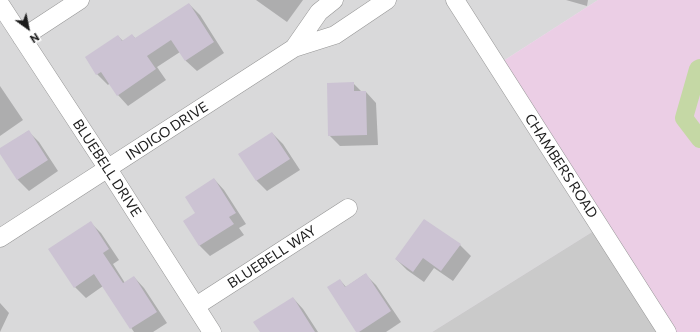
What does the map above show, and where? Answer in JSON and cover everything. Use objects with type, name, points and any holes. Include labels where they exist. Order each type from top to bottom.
[{"type":"street","points":[[22,38],[80,0]]},
{"type":"street","name":"INDIGO DRIVE","points":[[294,48],[319,12],[334,0]]},
{"type":"street","name":"INDIGO DRIVE","points":[[0,238],[294,48],[335,35],[388,0]]},
{"type":"street","name":"CHAMBERS ROAD","points":[[455,0],[667,332]]},
{"type":"street","name":"BLUEBELL DRIVE","points":[[0,4],[212,332]]},
{"type":"street","name":"BLUEBELL WAY","points":[[196,306],[348,208]]},
{"type":"shaded area","points":[[0,0],[598,0],[497,65],[600,227],[432,332],[0,332]]},
{"type":"shaded area","points":[[598,0],[700,0],[700,332],[667,332],[497,65]]},
{"type":"shaded area","points":[[600,227],[667,332],[432,332]]},
{"type":"building","points":[[189,3],[214,42],[185,61],[171,40],[147,56],[156,69],[117,96],[101,72],[96,75],[85,57],[118,35],[122,41],[132,34],[135,38]]},
{"type":"building","points":[[354,82],[354,91],[366,91],[367,135],[328,136],[327,83]]},
{"type":"building","points":[[29,130],[48,160],[17,180],[0,154],[0,148]]},
{"type":"building","points":[[272,132],[290,159],[256,181],[238,154]]},
{"type":"building","points":[[214,178],[236,213],[229,217],[234,224],[199,246],[183,221],[195,213],[185,197]]},
{"type":"building","points":[[424,219],[461,244],[441,271],[423,258],[413,272],[395,259]]},
{"type":"building","points":[[91,221],[109,249],[103,253],[123,283],[134,276],[157,312],[130,329],[94,274],[74,288],[48,249]]},
{"type":"building","points":[[366,273],[391,311],[359,332],[356,332],[327,287],[340,279],[345,287]]},
{"type":"building","points":[[293,297],[315,332],[260,332],[253,322]]},
{"type":"waterway","points":[[700,68],[698,69],[684,118],[700,139]]}]
